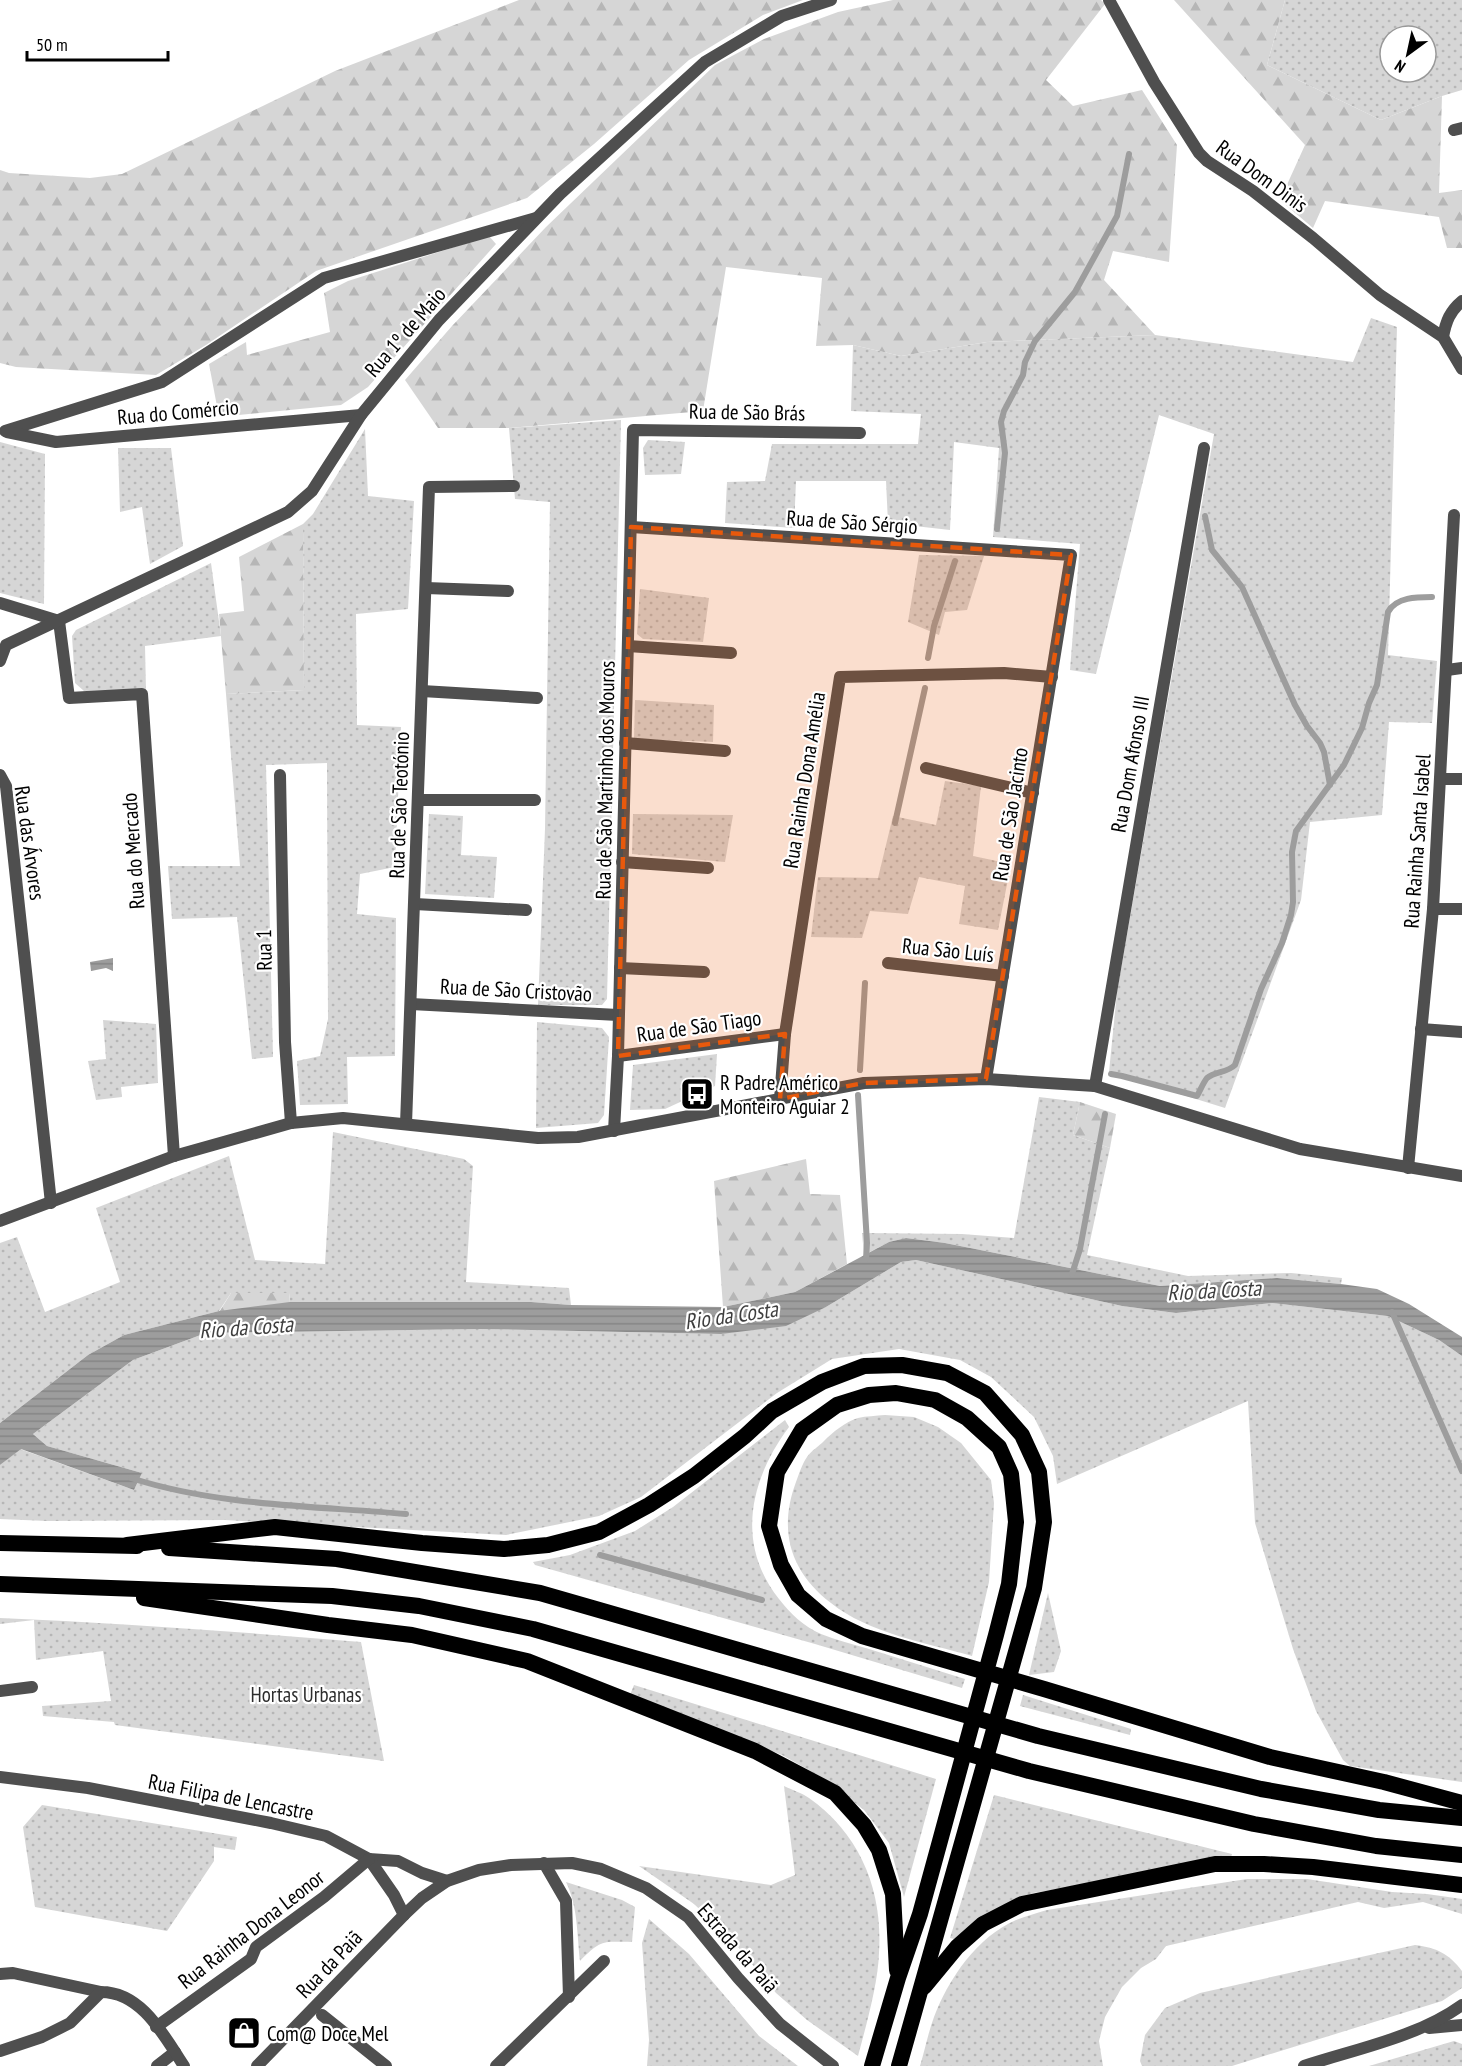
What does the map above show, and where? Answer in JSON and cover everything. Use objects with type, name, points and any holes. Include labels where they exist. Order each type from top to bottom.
[{"type":"highway","points":[[127,1545],[275,1527],[492,1548],[548,1545],[599,1532],[649,1505],[694,1476],[745,1436],[772,1411],[822,1382],[864,1366],[902,1365],[947,1373],[985,1393],[1022,1435],[1039,1472],[1044,1522],[1041,1550],[1034,1588],[899,2066]]},
{"type":"highway","points":[[872,2066],[897,1978],[920,1914],[940,1841],[996,1635],[1009,1584],[1016,1522],[1011,1474],[999,1447],[967,1418],[935,1400],[896,1393],[869,1395],[837,1405],[802,1430],[777,1472],[769,1526],[781,1565],[798,1594],[826,1619],[862,1636],[1270,1758],[1384,1782],[1462,1803]]},
{"type":"highway","points":[[0,1543],[127,1545],[337,1559],[540,1593],[1038,1736],[1261,1789],[1378,1810],[1462,1818]]},
{"type":"highway","points":[[0,1584],[332,1596],[419,1606],[533,1629],[1029,1772],[1254,1824],[1376,1846],[1462,1855]]},
{"type":"highway","points":[[50,1585],[412,1635],[527,1660],[756,1751],[835,1793],[864,1825],[879,1850],[893,1894],[897,1978]]},
{"type":"highway","points":[[919,1993],[957,1947],[983,1924],[1022,1904],[1215,1864],[1303,1866],[1462,1885]]},
{"type":"street","name":"Rua 1º de Maio","points":[[0,661],[6,645],[288,512],[312,491],[361,415],[439,320],[560,194],[705,62],[782,16],[831,0]]},
{"type":"street","name":"Rua Dom Dinis","points":[[1109,0],[1154,82],[1199,153],[1296,224],[1380,296],[1443,337]]},
{"type":"street","points":[[2,431],[162,382],[324,278],[537,218]]},
{"type":"street","points":[[1462,301],[1452,310],[1446,322],[1443,337],[1462,369]]},
{"type":"street","name":"Rua do Comércio","points":[[2,431],[56,442],[361,415]]},
{"type":"street","name":"Rua de São Brás","points":[[633,430],[860,433]]},
{"type":"street","name":"Rua de São Martinho dos Mouros","points":[[614,1131],[618,1056],[633,430]]},
{"type":"street","name":"Rua Dom Afonso III","points":[[1095,1086],[1204,448]]},
{"type":"street","name":"Rua de São Teotónio","points":[[406,1125],[429,487],[514,486]]},
{"type":"street","name":"Rua Rainha Santa Isabel","points":[[1408,1168],[1433,909],[1454,515]]},
{"type":"street","name":"Rua de São Sérgio","points":[[631,527],[1071,555]]},
{"type":"street","name":"Rua de São Jacinto","points":[[986,1079],[1071,555]]},
{"type":"street","points":[[426,588],[508,591]]},
{"type":"street","points":[[0,603],[58,621]]},
{"type":"street","name":"Rua do Mercado","points":[[58,621],[69,698],[142,694],[174,1156]]},
{"type":"street","points":[[628,646],[731,653]]},
{"type":"street","points":[[1447,670],[1462,668]]},
{"type":"street","name":"Rua Rainha Dona Amélia","points":[[780,1099],[785,1034],[840,677],[1004,673],[1052,677]]},
{"type":"street","points":[[422,691],[537,698]]},
{"type":"street","points":[[625,743],[725,751]]},
{"type":"street","points":[[926,768],[1033,794]]},
{"type":"street","name":"Rua 1","points":[[280,775],[285,1042],[291,1123]]},
{"type":"street","name":"Rua das Árvores","points":[[0,776],[6,786],[51,1203]]},
{"type":"street","points":[[1440,779],[1462,779]]},
{"type":"street","points":[[418,801],[535,800]]},
{"type":"street","points":[[622,862],[708,868]]},
{"type":"street","points":[[415,904],[526,910]]},
{"type":"street","points":[[1433,909],[1462,909]]},
{"type":"street","name":"Rua São Luís","points":[[888,963],[1003,976]]},
{"type":"street","points":[[620,968],[704,972]]},
{"type":"street","name":"Rua de São Cristovão","points":[[411,1004],[618,1016]]},
{"type":"street","points":[[1421,1029],[1462,1032]]},
{"type":"street","name":"Rua de São Tiago","points":[[618,1056],[785,1034]]},
{"type":"street","points":[[0,1221],[174,1156],[291,1123],[344,1118],[538,1138],[578,1137],[864,1083],[986,1079],[1095,1086],[1297,1149],[1462,1176]]},
{"type":"street","points":[[0,1691],[32,1687]]},
{"type":"street","name":"Rua Filipa de Lencastre","points":[[0,1777],[88,1788],[271,1823],[326,1836],[369,1859],[398,1861],[422,1873],[447,1881]]},
{"type":"street","points":[[369,1859],[394,1895],[404,1915]]},
{"type":"street","name":"Rua Rainha Dona Leonor","points":[[156,2026],[251,1959],[256,1947],[324,1897],[369,1859]]},
{"type":"street","points":[[544,1863],[566,1901],[569,1996]]},
{"type":"street","name":"Estrada da Paiã","points":[[404,1915],[422,1898],[447,1881],[479,1870],[544,1863],[572,1863],[601,1869],[646,1888],[688,1917],[738,1978],[780,2024],[833,2066]]},
{"type":"street","name":"Rua da Paiã","points":[[257,2066],[404,1915]]},
{"type":"street","points":[[495,2066],[604,1961]]},
{"type":"street","points":[[0,1974],[13,1973],[101,1992],[113,1992],[130,2000],[145,2010],[184,2066]]},
{"type":"street","points":[[0,2051],[42,2037],[70,2023],[101,1992]]},
{"type":"street","points":[[1304,2066],[1419,2029],[1462,2005]]},
{"type":"street","points":[[322,2015],[386,2066]]},
{"type":"street","points":[[1419,2029],[1462,2025]]},
{"type":"street","points":[[157,2066],[175,2052]]},
{"type":"highlighted area","points":[[631,527],[1071,555],[986,1079],[864,1083],[780,1099],[785,1034],[618,1056]]},
{"type":"green space","points":[[519,0],[803,0],[763,15],[689,60],[594,144],[527,198],[316,271],[206,345],[156,375],[16,367],[0,363],[0,170],[9,173],[90,178],[122,174],[335,71]]},
{"type":"green space","points":[[893,0],[1101,0],[1105,4],[1046,80],[1073,106],[1142,90],[1177,145],[1169,262],[1113,251],[1104,280],[1155,335],[987,342],[901,356],[853,345],[816,346],[822,278],[726,267],[703,411],[509,428],[438,428],[405,380],[452,326],[546,227],[715,65],[764,39],[838,12]]},
{"type":"green space","points":[[1174,0],[1285,0],[1267,65],[1381,120],[1442,96],[1439,193],[1462,190],[1462,248],[1447,248],[1439,217],[1325,201],[1313,228],[1280,200],[1305,145]]},
{"type":"green space","points":[[1285,0],[1462,0],[1462,90],[1381,120],[1267,65]]},
{"type":"green space","points":[[489,236],[496,244],[368,387],[341,405],[219,417],[209,364],[246,342],[247,355],[330,332],[324,293],[348,281]]},
{"type":"green space","points":[[1371,318],[1397,327],[1388,655],[1437,661],[1432,723],[1389,722],[1382,815],[1310,822],[1301,900],[1225,1108],[1109,1072],[1117,992],[1214,434],[1159,415],[1096,674],[1070,670],[1080,544],[993,537],[999,448],[954,442],[950,530],[888,523],[886,481],[796,481],[794,528],[725,523],[727,482],[765,481],[772,444],[918,444],[921,414],[851,411],[853,345],[901,356],[987,342],[1155,335],[1353,362]]},
{"type":"green space","points":[[621,420],[607,999],[602,1005],[538,1005],[545,829],[550,502],[515,499],[509,428]]},
{"type":"green space","points":[[365,429],[368,496],[414,501],[408,609],[356,614],[357,725],[401,727],[395,867],[360,874],[357,914],[396,918],[395,1056],[347,1057],[348,1104],[300,1105],[297,1061],[320,1056],[328,1019],[327,763],[266,765],[273,1057],[252,1059],[237,917],[172,919],[168,866],[240,866],[226,694],[304,690],[303,524],[313,514]]},
{"type":"green space","points":[[648,440],[685,442],[681,474],[645,475],[643,448]]},
{"type":"green space","points":[[0,442],[45,454],[44,604],[0,593]]},
{"type":"green space","points":[[118,448],[171,448],[183,546],[150,564],[142,507],[120,512]]},
{"type":"green space","points":[[303,524],[304,690],[226,694],[219,614],[244,611],[239,557]]},
{"type":"green space","points":[[919,555],[984,556],[967,610],[945,612],[939,635],[908,622]]},
{"type":"green space","points":[[211,563],[221,636],[145,646],[146,690],[84,691],[75,683],[72,636],[76,630]]},
{"type":"green space","points":[[640,589],[709,598],[703,642],[643,639],[637,634]]},
{"type":"green space","points":[[635,700],[714,705],[713,742],[634,739]]},
{"type":"green space","points":[[945,781],[981,786],[973,856],[1011,864],[998,930],[959,924],[965,886],[919,877],[908,914],[870,911],[862,938],[811,937],[818,877],[878,878],[893,816],[936,825]]},
{"type":"green space","points":[[429,814],[463,816],[461,855],[497,857],[494,898],[425,894]]},
{"type":"green space","points":[[633,814],[733,815],[725,862],[632,854]]},
{"type":"green space","points":[[103,1020],[156,1024],[158,1083],[121,1087],[122,1097],[96,1100],[88,1061],[106,1059]]},
{"type":"green space","points":[[537,1022],[602,1028],[609,1037],[604,1115],[598,1123],[536,1128]]},
{"type":"green space","points":[[717,1054],[715,1086],[665,1109],[630,1110],[633,1065]]},
{"type":"green space","points":[[1039,1097],[1080,1102],[1073,1135],[1110,1148],[1087,1255],[1188,1276],[1291,1273],[1342,1278],[1341,1284],[1277,1278],[1160,1286],[945,1243],[906,1238],[889,1242],[864,1255],[862,1233],[962,1234],[1014,1238]]},
{"type":"green space","points":[[1080,1102],[1116,1114],[1110,1148],[1073,1135]]},
{"type":"green space","points":[[333,1132],[464,1159],[473,1166],[466,1282],[569,1288],[571,1305],[531,1302],[290,1302],[289,1293],[231,1293],[219,1311],[124,1335],[88,1355],[0,1423],[0,1243],[17,1237],[45,1312],[120,1282],[96,1208],[229,1156],[255,1260],[325,1264]]},
{"type":"green space","points":[[806,1159],[810,1194],[840,1195],[847,1264],[795,1292],[723,1307],[714,1181]]},
{"type":"green space","points":[[916,1260],[1122,1306],[1176,1313],[1272,1303],[1388,1316],[1439,1340],[1462,1356],[1462,1782],[1350,1766],[1343,1760],[1316,1711],[1293,1649],[1255,1523],[1248,1401],[1057,1484],[1053,1456],[1034,1417],[991,1377],[960,1360],[899,1349],[832,1359],[777,1393],[641,1497],[599,1516],[506,1535],[225,1520],[0,1519],[0,1465],[20,1449],[134,1490],[142,1473],[47,1446],[33,1434],[133,1360],[206,1333],[480,1329],[721,1334],[826,1307],[901,1262]]},
{"type":"green space","points":[[231,1293],[289,1293],[293,1331],[206,1333]]},
{"type":"green space","points":[[885,1415],[914,1417],[938,1427],[961,1443],[991,1480],[994,1503],[989,1582],[972,1656],[880,1630],[846,1613],[817,1591],[797,1564],[791,1549],[788,1517],[799,1472],[807,1457],[831,1434],[848,1422],[861,1417]]},
{"type":"green space","points":[[785,1420],[789,1427],[765,1468],[757,1490],[753,1512],[753,1534],[757,1556],[765,1578],[779,1599],[809,1628],[833,1638],[965,1679],[962,1688],[535,1565],[533,1562],[570,1555],[635,1531],[673,1507]]},
{"type":"green space","points":[[1048,1593],[1061,1651],[1054,1672],[1029,1675]]},
{"type":"green space","name":"Hortas Urbanas","points":[[0,1618],[91,1622],[361,1642],[384,1761],[115,1725],[114,1722],[43,1716],[42,1706],[111,1701],[103,1651],[36,1660],[34,1620],[0,1624]]},
{"type":"green space","points":[[634,1685],[936,1779],[904,1897],[889,1843],[864,1810],[823,1778],[782,1755],[630,1695]]},
{"type":"green space","points":[[1023,1695],[1131,1729],[1130,1735],[1020,1706]]},
{"type":"green space","points":[[784,1786],[809,1798],[842,1829],[865,1866],[872,1886],[877,1908],[879,1953],[871,2005],[858,2056],[807,2020],[776,1993],[733,1941],[694,1904],[639,1866],[771,1885],[795,1875]]},
{"type":"green space","points":[[994,1795],[1232,1854],[1230,1861],[1033,1893],[987,1915],[954,1939],[950,1938]]},
{"type":"green space","points":[[42,1805],[237,1837],[235,1850],[214,1847],[214,1861],[167,1931],[35,1907],[23,1827]]},
{"type":"green space","points":[[1247,1879],[1307,1879],[1392,1892],[1462,1899],[1462,1914],[1423,1902],[1384,1908],[1358,1902],[1166,1946],[1156,1959],[1141,1968],[1122,1987],[1105,2017],[1099,2041],[1103,2066],[920,2066],[934,2017],[956,1974],[977,1948],[1002,1927],[1047,1910]]},
{"type":"green space","points":[[566,1882],[622,1900],[635,1907],[632,1942],[603,1943],[580,1961],[575,1911]]},
{"type":"green space","points":[[649,1919],[689,1954],[759,2036],[798,2066],[647,2066],[649,2040],[642,1943]]},
{"type":"green space","points":[[1415,1945],[1436,1950],[1452,1960],[1462,1971],[1462,1988],[1442,2001],[1232,2066],[1142,2066],[1140,2061],[1145,2035],[1165,2008],[1200,1993]]},
{"type":"green space","points":[[1454,2041],[1462,2044],[1462,2066],[1369,2066]]},
{"type":"water","points":[[113,958],[113,971],[106,968],[91,971],[90,962]]},
{"type":"water","name":"Rio da Costa","points":[[906,1238],[945,1243],[1160,1286],[1277,1278],[1377,1289],[1409,1304],[1462,1337],[1462,1356],[1439,1340],[1388,1316],[1272,1303],[1176,1313],[1122,1306],[916,1260],[901,1262],[826,1307],[786,1326],[721,1334],[480,1329],[206,1333],[133,1360],[33,1434],[47,1446],[142,1473],[134,1490],[21,1449],[0,1465],[0,1423],[88,1355],[124,1335],[219,1311],[290,1302],[531,1302],[571,1305],[723,1307],[795,1292],[889,1242]]},
{"type":"waterway","points":[[997,529],[1005,453],[1001,422],[1004,411],[1023,375],[1025,362],[1035,341],[1075,292],[1117,216],[1129,154]]},
{"type":"waterway","points":[[1205,516],[1212,550],[1242,587],[1295,705],[1320,743],[1324,752],[1330,785]]},
{"type":"waterway","points":[[928,658],[934,626],[955,561]]},
{"type":"waterway","points":[[1111,1074],[1197,1096],[1207,1078],[1235,1065],[1261,989],[1282,943],[1291,915],[1292,852],[1296,831],[1344,765],[1362,728],[1377,685],[1388,612],[1401,601],[1432,597]]},
{"type":"waterway","points":[[895,823],[925,688]]},
{"type":"waterway","points":[[860,1070],[865,983]]},
{"type":"waterway","points":[[858,1095],[866,1259]]},
{"type":"waterway","points":[[1072,1274],[1080,1249],[1105,1114]]},
{"type":"waterway","points":[[1392,1312],[1462,1471]]},
{"type":"waterway","points":[[131,1478],[232,1500],[406,1514]]},
{"type":"waterway","points":[[600,1555],[762,1600]]},
{"type":"place","name":"R Padre Américo Monteiro Aguiar 2","points":[[697,1094]]},
{"type":"place","name":"Com@ Doce Mel","points":[[244,2033]]}]
